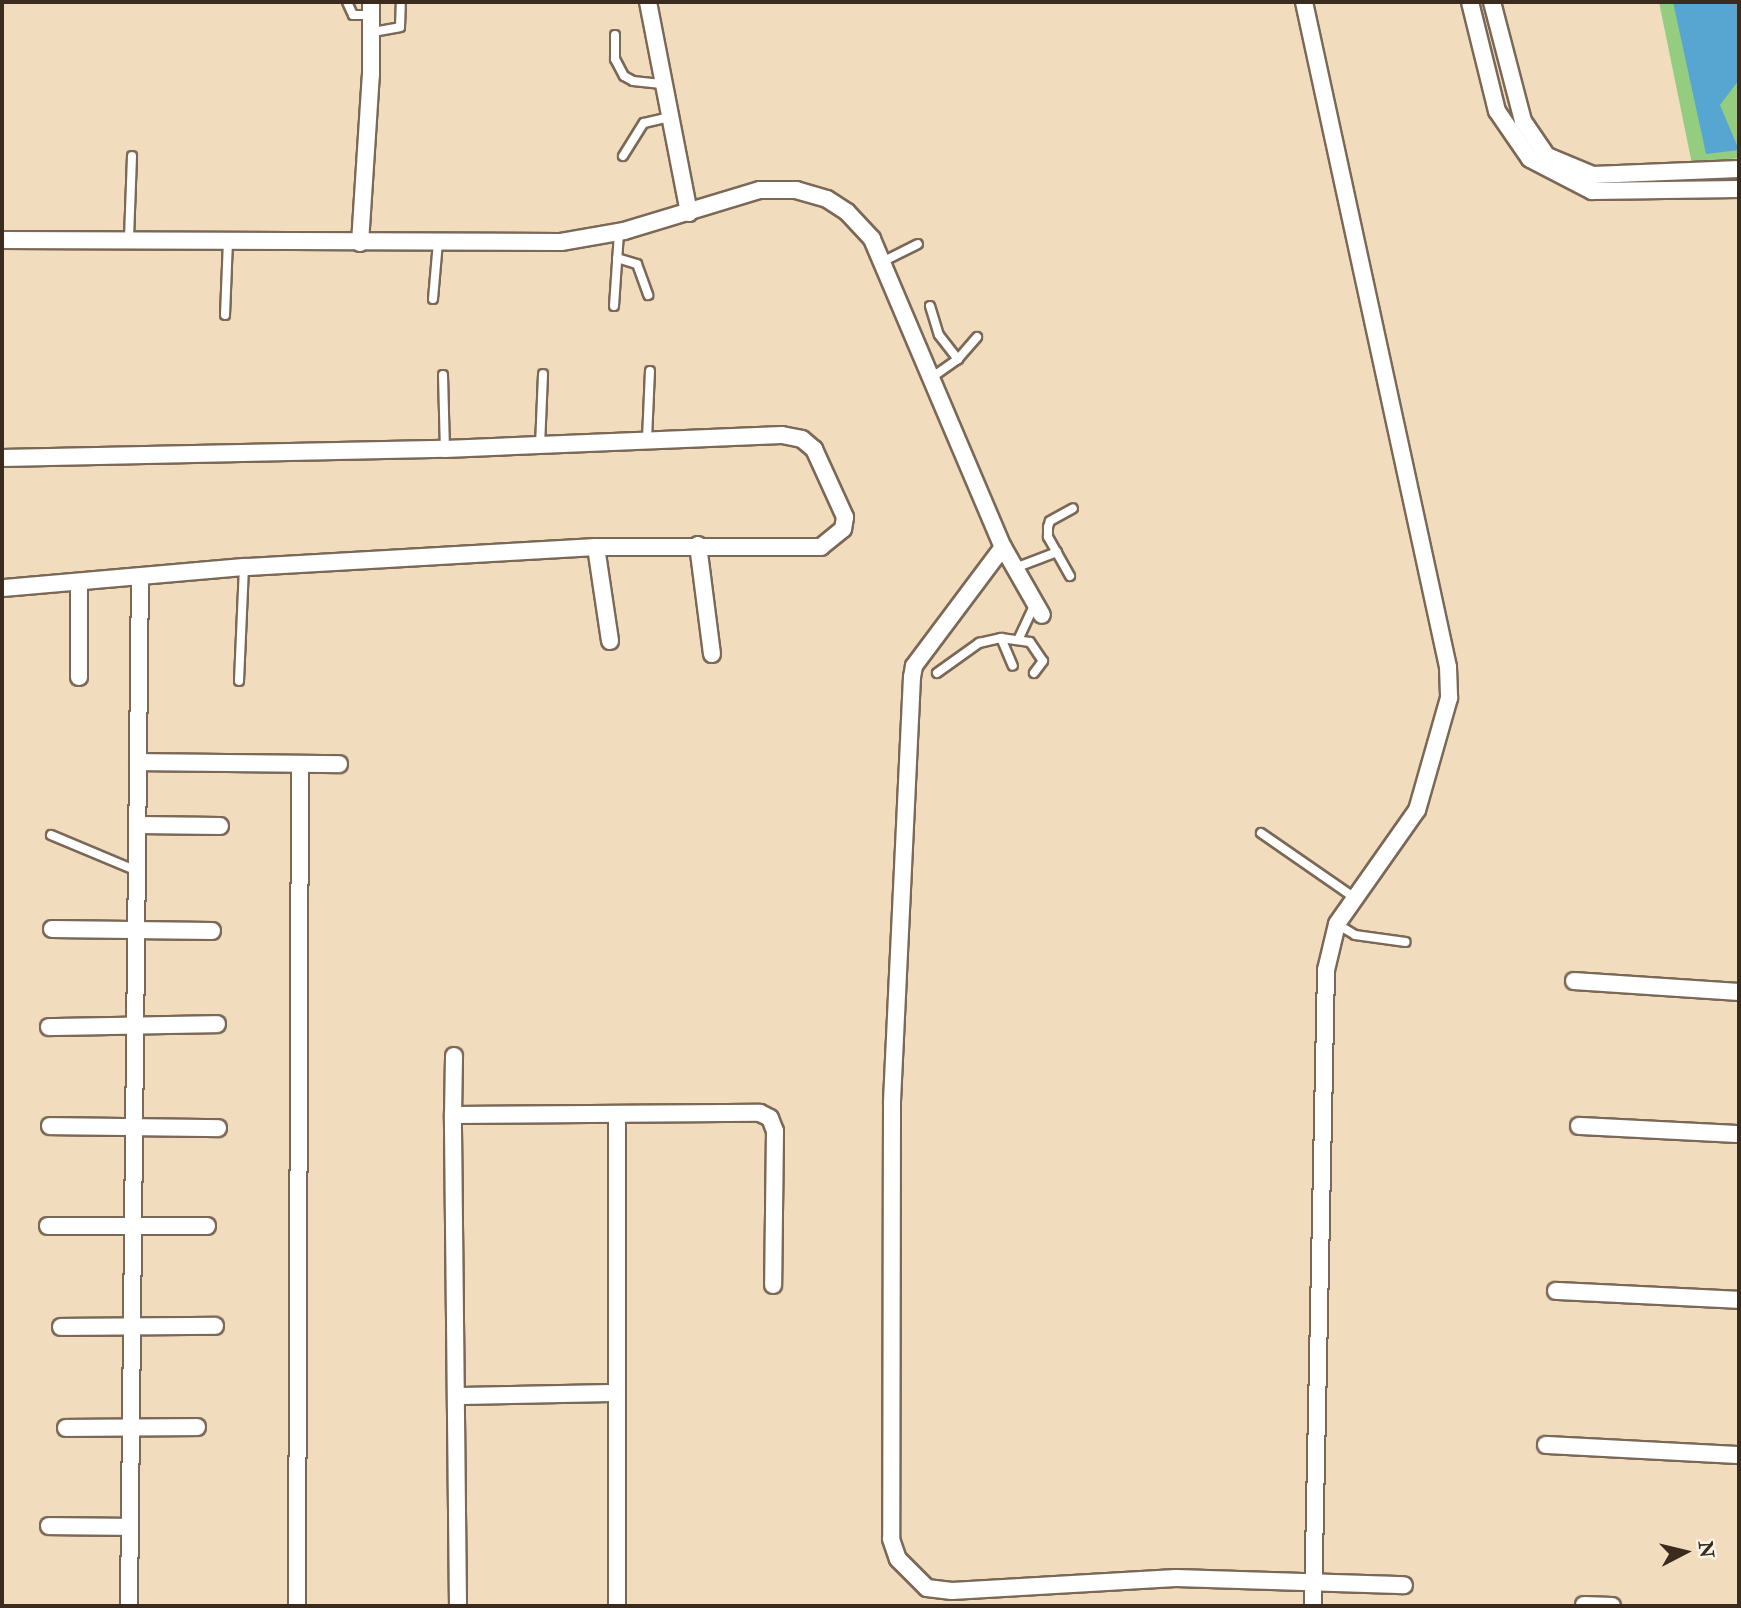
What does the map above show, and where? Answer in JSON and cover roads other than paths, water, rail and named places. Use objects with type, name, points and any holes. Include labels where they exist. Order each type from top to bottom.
[{"type":"street","points":[[651,2],[689,213]]},
{"type":"street","points":[[1304,2],[1448,667],[1445,722],[1417,810],[1338,924],[1326,970],[1313,1606]]},
{"type":"street","points":[[1470,2],[1497,111],[1530,159],[1591,191],[1633,194],[1739,189]]},
{"type":"street","points":[[1492,2],[1512,89],[1532,138],[1548,156],[1572,169],[1593,175],[1739,169]]},
{"type":"street","points":[[360,243],[372,16]]},
{"type":"street","points":[[1631,173],[1633,194]]},
{"type":"street","points":[[2,240],[129,238],[360,243],[561,242],[619,232],[761,190],[796,190],[827,199],[847,212],[872,239],[1003,547],[1039,609]]},
{"type":"street","points":[[2,458],[445,449],[782,435],[802,439],[814,449],[845,517],[843,529],[821,547],[596,547],[244,567],[140,579],[2,588]]},
{"type":"street","points":[[698,545],[712,654]]},
{"type":"street","points":[[596,547],[610,641]]},
{"type":"street","points":[[1003,547],[914,666],[912,677],[892,1104],[891,1539],[898,1559],[912,1577],[927,1588],[952,1591],[1176,1578],[1312,1580],[1404,1585]]},
{"type":"street","points":[[129,1606],[140,579]]},
{"type":"street","points":[[79,583],[79,677]]},
{"type":"street","points":[[138,762],[339,764]]},
{"type":"street","points":[[297,1606],[300,765]]},
{"type":"street","points":[[138,825],[220,826]]},
{"type":"street","points":[[52,929],[212,931]]},
{"type":"street","points":[[1574,981],[1739,992]]},
{"type":"street","points":[[49,1027],[217,1024]]},
{"type":"street","points":[[454,1056],[458,1606]]},
{"type":"street","points":[[453,1115],[760,1113],[770,1118],[775,1131],[773,1286]]},
{"type":"street","points":[[617,1114],[617,1606]]},
{"type":"street","points":[[50,1126],[218,1128]]},
{"type":"street","points":[[1579,1126],[1739,1134]]},
{"type":"street","points":[[48,1226],[206,1226]]},
{"type":"street","points":[[1556,1292],[1739,1300]]},
{"type":"street","points":[[61,1327],[215,1326]]},
{"type":"street","points":[[457,1396],[616,1393]]},
{"type":"street","points":[[66,1428],[197,1427]]},
{"type":"street","points":[[1546,1445],[1739,1455]]},
{"type":"street","points":[[49,1526],[130,1527]]},
{"type":"street","points":[[1584,1605],[1612,1606]]},
{"type":"lane","points":[[347,2],[353,15],[372,16],[400,27],[401,2]]},
{"type":"lane","points":[[615,36],[615,58],[624,76],[633,81],[664,84]]},
{"type":"lane","points":[[624,156],[636,130],[654,119],[671,117]]},
{"type":"lane","points":[[129,238],[132,156]]},
{"type":"lane","points":[[614,306],[619,232]]},
{"type":"lane","points":[[225,316],[228,240]]},
{"type":"lane","points":[[433,299],[438,243]]},
{"type":"lane","points":[[882,262],[918,244]]},
{"type":"lane","points":[[617,258],[641,269],[648,295]]},
{"type":"lane","points":[[930,306],[939,335],[958,359]]},
{"type":"lane","points":[[931,378],[958,359],[978,337]]},
{"type":"lane","points":[[647,439],[650,371]]},
{"type":"lane","points":[[540,446],[543,374]]},
{"type":"lane","points":[[443,375],[445,449]]},
{"type":"lane","points":[[1070,576],[1048,527],[1050,521],[1073,508]]},
{"type":"lane","points":[[1015,568],[1057,552]]},
{"type":"lane","points":[[239,681],[244,567]]},
{"type":"lane","points":[[1019,638],[1039,609]]},
{"type":"lane","points":[[1001,638],[1013,666]]},
{"type":"lane","points":[[937,673],[979,643],[1001,638],[1019,638],[1030,642],[1043,662],[1034,673]]},
{"type":"lane","points":[[1261,833],[1355,898]]},
{"type":"lane","points":[[51,835],[137,870]]},
{"type":"lane","points":[[1338,924],[1355,935],[1406,942]]},
{"type":"water","points":[[1673,2],[1739,2],[1739,80],[1720,105],[1739,150],[1706,154]]}]
